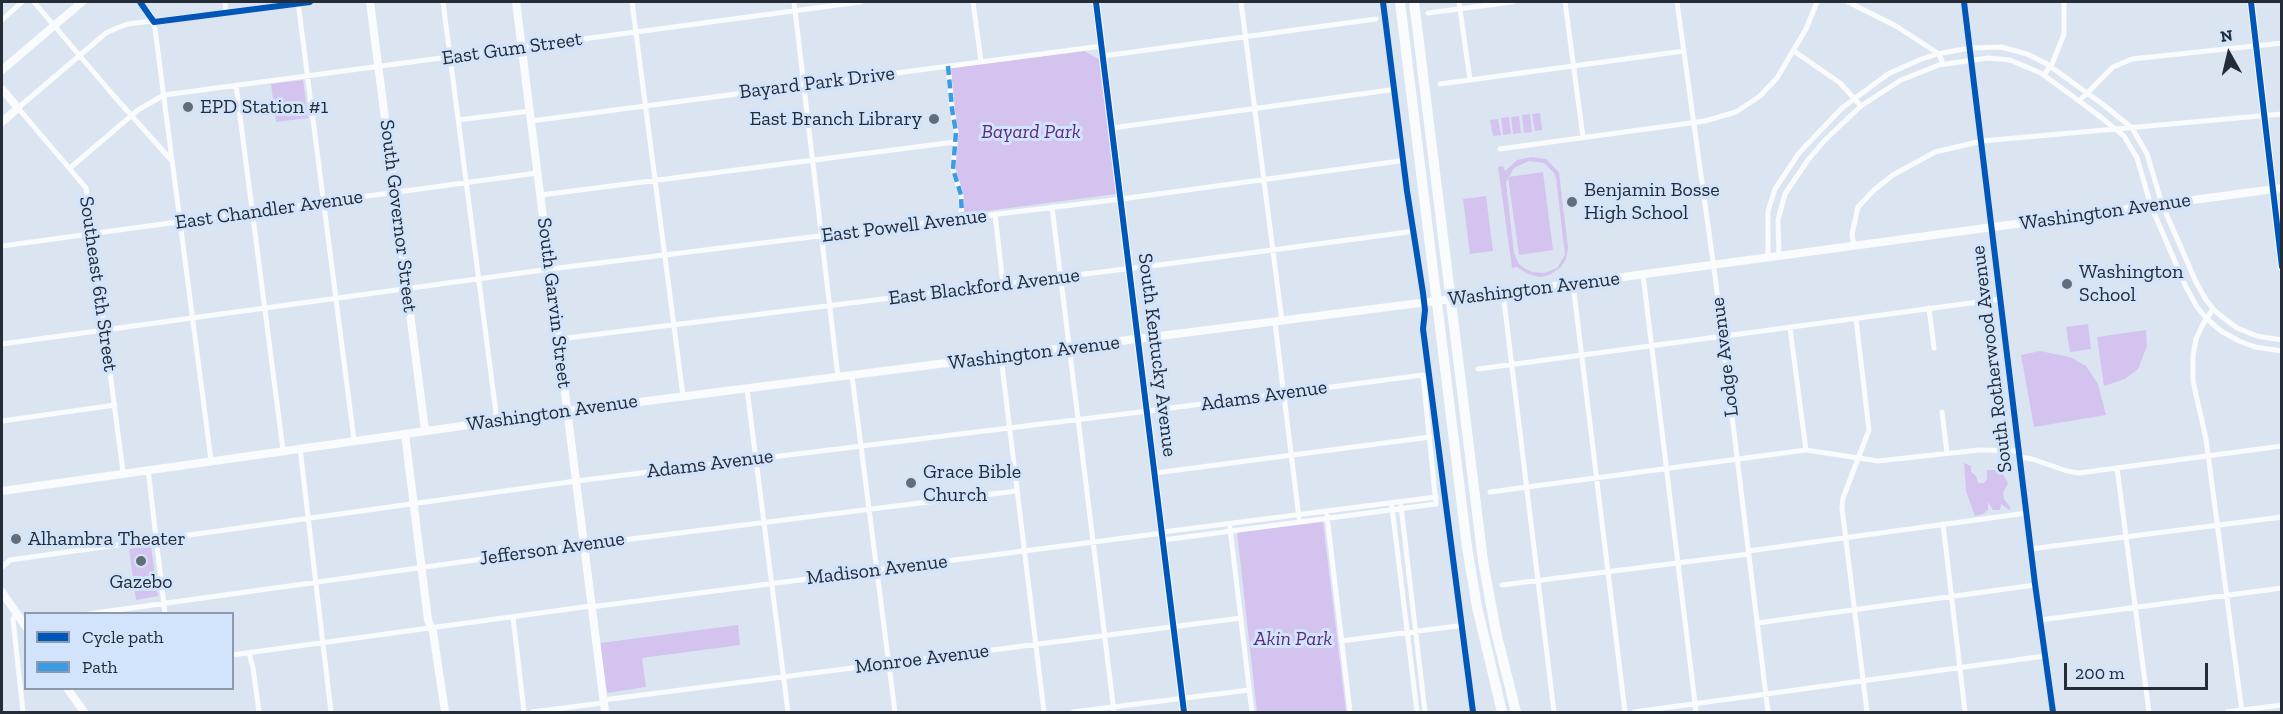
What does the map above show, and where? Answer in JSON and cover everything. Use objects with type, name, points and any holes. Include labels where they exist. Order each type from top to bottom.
[{"type":"highway","points":[[1400,2],[1473,590],[1502,712]]},
{"type":"highway","points":[[1414,2],[1487,588],[1516,712]]},
{"type":"highway","points":[[1412,96],[1413,91],[1418,88],[1423,89],[1426,94]]},
{"type":"highway","points":[[1455,452],[1457,457],[1463,459],[1467,457],[1469,450]]},
{"type":"street","points":[[2,20],[22,2]]},
{"type":"street","points":[[34,2],[172,161]]},
{"type":"street","points":[[2,70],[82,2]]},
{"type":"street","points":[[140,2],[154,22],[211,460]]},
{"type":"street","points":[[225,2],[226,12]]},
{"type":"street","points":[[298,2],[354,440]]},
{"type":"street","points":[[2,122],[79,55],[106,33],[117,28],[128,24],[310,2]]},
{"type":"street","name":"South Governor Street","points":[[370,2],[425,430]]},
{"type":"street","points":[[443,2],[497,421]]},
{"type":"street","name":"South Garvin Street","points":[[516,2],[605,712]]},
{"type":"street","points":[[632,2],[683,396]]},
{"type":"street","points":[[794,2],[838,377]]},
{"type":"street","name":"East Gum Street","points":[[164,95],[860,2]]},
{"type":"street","points":[[973,2],[981,61]]},
{"type":"street","name":"South Kentucky Avenue","points":[[1096,2],[1184,712]]},
{"type":"street","points":[[1241,2],[1273,250],[1284,393],[1299,522]]},
{"type":"street","points":[[1459,2],[1470,80]]},
{"type":"street","points":[[1428,14],[1512,2]]},
{"type":"street","points":[[1565,2],[1583,137]]},
{"type":"street","name":"Lodge Avenue","points":[[1677,2],[1714,266],[1768,712]]},
{"type":"street","points":[[1500,149],[1694,123],[1730,114],[1750,104],[1770,86],[1794,51],[1812,18],[1817,2]]},
{"type":"street","points":[[1848,2],[1886,20],[1939,54],[1943,64]]},
{"type":"street","name":"South Rotherwood Avenue","points":[[1964,2],[1993,227],[2030,549],[2053,712]]},
{"type":"street","points":[[2044,75],[2064,34],[2066,2]]},
{"type":"street","points":[[2251,2],[2271,189],[2282,267]]},
{"type":"street","points":[[1103,56],[1376,19]]},
{"type":"street","points":[[2079,101],[2113,67],[2132,59],[2282,43]]},
{"type":"street","name":"Bayard Park Drive","points":[[531,121],[1102,46]]},
{"type":"street","points":[[1768,258],[1768,211],[1775,189],[1805,146],[1854,98],[1896,70],[1939,54],[1970,48],[2012,49],[2050,66],[2132,128],[2147,154],[2162,204],[2196,282],[2213,309],[2227,322],[2244,331],[2257,336],[2282,340]]},
{"type":"street","points":[[1440,84],[1684,51]]},
{"type":"street","points":[[1794,51],[1840,83],[1861,106]]},
{"type":"street","points":[[1779,256],[1778,220],[1785,194],[1825,140],[1861,106],[1901,80],[1943,64],[1988,57],[2010,60],[2044,75],[2117,130],[2129,144],[2137,159],[2151,206],[2189,294],[2206,318],[2221,331],[2239,341],[2254,347],[2282,351]]},
{"type":"street","points":[[948,66],[955,124],[952,169],[961,195],[962,218]]},
{"type":"street","points":[[236,85],[283,450]]},
{"type":"street","name":"Southeast 6th Street","points":[[2,89],[86,188],[123,472]]},
{"type":"street","points":[[1112,128],[1390,90]]},
{"type":"street","points":[[70,168],[131,115],[155,98],[164,95]]},
{"type":"street","points":[[458,120],[530,111]]},
{"type":"street","points":[[1854,246],[1852,234],[1858,207],[1893,175],[1935,153],[1982,141],[2282,114]]},
{"type":"street","points":[[541,195],[955,142]]},
{"type":"street","name":"East Powell Avenue","points":[[2,344],[479,279],[1400,162]]},
{"type":"street","name":"East Chandler Avenue","points":[[2,246],[537,173]]},
{"type":"street","name":"Washington Avenue","points":[[2,491],[425,430],[1714,266],[2282,188]]},
{"type":"street","points":[[1052,207],[1114,710]]},
{"type":"street","points":[[995,214],[1003,284]]},
{"type":"street","name":"East Blackford Avenue","points":[[560,339],[1408,232]]},
{"type":"street","points":[[1643,275],[1696,712]]},
{"type":"street","points":[[1574,284],[1625,712]]},
{"type":"street","points":[[1503,293],[1554,712]]},
{"type":"street","points":[[1478,369],[2001,299]]},
{"type":"street","points":[[1929,309],[1934,348]]},
{"type":"street","points":[[2213,309],[2196,339],[2192,368],[2195,395],[2209,456],[2242,712]]},
{"type":"street","points":[[1856,319],[1869,430],[1842,504],[1867,712]]},
{"type":"street","points":[[1790,328],[1806,450]]},
{"type":"street","points":[[1001,357],[1044,712]]},
{"type":"street","points":[[852,375],[895,712]]},
{"type":"street","name":"Adams Avenue","points":[[2,567],[10,560],[576,481],[1423,375],[1430,437]]},
{"type":"street","points":[[747,388],[788,712]]},
{"type":"street","points":[[2,421],[115,405]]},
{"type":"street","points":[[1942,412],[1947,453]]},
{"type":"street","points":[[405,434],[428,620],[445,712]]},
{"type":"street","points":[[1155,473],[1430,437],[1436,501]]},
{"type":"street","points":[[1490,492],[1806,450],[1884,461],[1979,450],[2020,454],[2073,472],[2282,446]]},
{"type":"street","points":[[300,448],[331,712]]},
{"type":"street","points":[[2117,468],[2149,712]]},
{"type":"street","points":[[148,469],[165,612]]},
{"type":"street","name":"Jefferson Avenue","points":[[102,612],[584,544],[1016,491]]},
{"type":"street","name":"Madison Avenue","points":[[1163,535],[1326,511],[1400,502],[1436,501]]},
{"type":"street","name":"Madison Avenue","points":[[234,655],[513,616],[1094,542],[1231,531],[1401,509],[1436,501]]},
{"type":"street","points":[[1400,502],[1425,712]]},
{"type":"street","points":[[1392,503],[1417,712]]},
{"type":"street","points":[[1326,511],[1350,712]]},
{"type":"street","points":[[1503,585],[1679,563],[2026,513]]},
{"type":"street","points":[[2030,549],[2282,517]]},
{"type":"street","points":[[1230,524],[1252,712]]},
{"type":"street","points":[[1943,524],[1965,712]]},
{"type":"street","points":[[1757,623],[2035,585]]},
{"type":"street","points":[[2040,620],[2282,588]]},
{"type":"street","points":[[2,592],[24,624]]},
{"type":"street","points":[[16,614],[13,619],[23,682],[23,712]]},
{"type":"street","points":[[513,616],[524,712]]},
{"type":"street","name":"Monroe Avenue","points":[[532,712],[1241,618]]},
{"type":"street","points":[[1341,641],[1457,626]]},
{"type":"street","points":[[249,653],[259,712]]},
{"type":"street","points":[[1634,712],[2045,656]]},
{"type":"street","points":[[68,690],[84,712]]},
{"type":"street","points":[[1073,712],[1114,710],[1249,690]]},
{"type":"street","points":[[2228,712],[2282,705]]},
{"type":"green space","name":"Bayard Park","points":[[1084,51],[1099,59],[1116,194],[964,214],[954,168],[958,141],[951,68]]},
{"type":"green space","points":[[303,80],[308,118],[276,122],[271,84]]},
{"type":"green space","points":[[1540,113],[1542,130],[1535,131],[1532,114]]},
{"type":"green space","points":[[1530,114],[1532,132],[1524,133],[1522,115]]},
{"type":"green space","points":[[1519,116],[1521,133],[1513,134],[1511,117]]},
{"type":"green space","points":[[1509,117],[1511,134],[1503,135],[1501,118]]},
{"type":"green space","points":[[1498,119],[1501,135],[1493,136],[1490,120]]},
{"type":"green space","points":[[1531,157],[1546,159],[1559,172],[1568,248],[1566,259],[1561,267],[1550,275],[1540,277],[1528,274],[1517,267],[1512,268],[1498,167],[1503,166],[1505,171],[1517,160]],"holes":[[[1529,161],[1544,163],[1556,178],[1565,255],[1557,268],[1544,273],[1532,272],[1524,268],[1519,264],[1514,253],[1506,182],[1514,168]]]},
{"type":"green space","points":[[1543,172],[1553,250],[1519,255],[1508,177]]},
{"type":"green space","points":[[1486,196],[1493,251],[1470,254],[1463,199]]},
{"type":"green space","points":[[2088,324],[2091,349],[2070,352],[2066,327]]},
{"type":"green space","points":[[2146,330],[2147,346],[2138,369],[2125,379],[2104,386],[2097,337]]},
{"type":"green space","points":[[2040,351],[2070,357],[2086,366],[2098,384],[2106,415],[2034,427],[2021,355]]},
{"type":"green space","points":[[1964,463],[1971,466],[1971,472],[1976,476],[1978,483],[1984,483],[1987,479],[1987,470],[1999,470],[1998,473],[2003,474],[2008,483],[2003,493],[2004,499],[2011,508],[2009,510],[2001,504],[2000,510],[1993,510],[1988,502],[1988,510],[1975,516],[1966,491]]},
{"type":"green space","name":"Akin Park","points":[[1323,522],[1346,712],[1257,712],[1237,532]]},
{"type":"green space","points":[[151,546],[158,596],[136,600],[129,549]]},
{"type":"green space","points":[[738,625],[740,645],[642,658],[646,687],[607,693],[600,643]]},
{"type":"marked path","points":[[948,66],[956,132],[953,169],[961,195],[962,218]]},
{"type":"cycle path","points":[[140,2],[154,22],[310,2]]},
{"type":"cycle path","points":[[1096,2],[1184,712]]},
{"type":"cycle path","points":[[1383,2],[1407,191],[1423,293],[1425,310],[1423,329],[1473,712]]},
{"type":"cycle path","points":[[1964,2],[2035,584],[2053,712]]},
{"type":"cycle path","points":[[2251,2],[2282,267]]},
{"type":"place","name":"EPD Station #1","points":[[188,107]]},
{"type":"place","name":"East Branch Library","points":[[934,119]]},
{"type":"place","name":"Benjamin Bosse High School","points":[[1572,202]]},
{"type":"place","name":"Washington School","points":[[2067,284]]},
{"type":"place","name":"Grace Bible Church","points":[[911,483]]},
{"type":"place","name":"Alhambra Theater","points":[[16,539]]},
{"type":"place","name":"Gazebo","points":[[141,561]]}]
